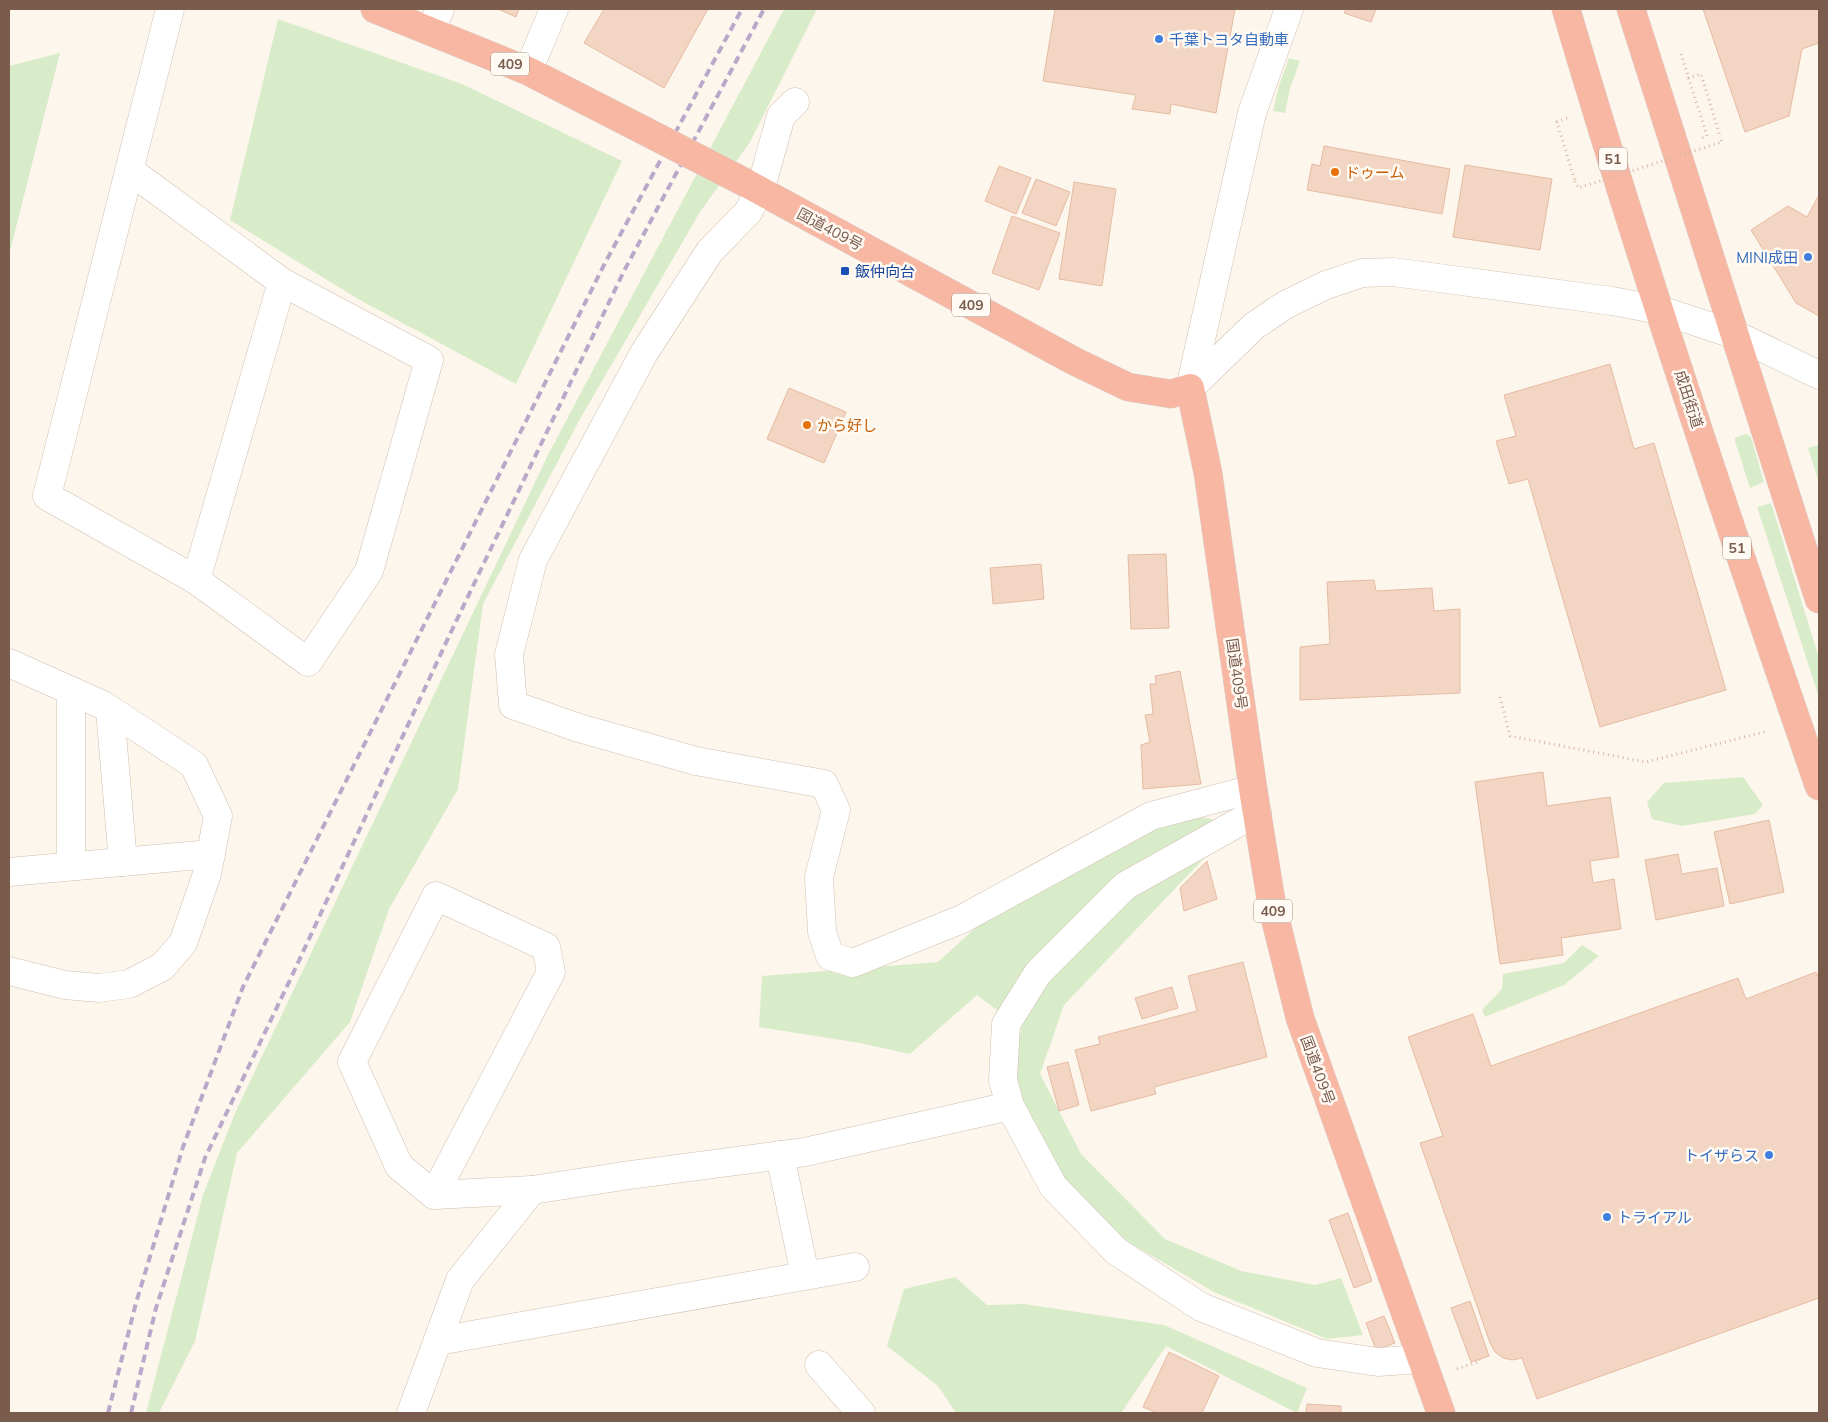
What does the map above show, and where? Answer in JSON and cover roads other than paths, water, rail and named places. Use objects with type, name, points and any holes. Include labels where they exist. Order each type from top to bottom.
[{"type":"highway","name":"国道409号","points":[[376,9],[435,19],[528,71],[753,187],[1065,356],[1128,387],[1171,394],[1190,388],[1208,473],[1272,906],[1300,1018],[1441,1413]]},
{"type":"highway","name":"成田街道","points":[[1566,9],[1742,564],[1819,786]]},
{"type":"highway","points":[[1631,9],[1819,599]]},
{"type":"street","points":[[129,170],[282,282],[429,360],[369,572],[308,662],[196,580],[47,496],[129,170],[170,9]]},
{"type":"street","points":[[528,71],[554,9]]},
{"type":"street","points":[[1190,388],[1252,112],[1289,9]]},
{"type":"street","points":[[795,102],[781,116],[753,187],[748,212],[710,251],[644,353],[533,560],[509,654],[513,705],[579,728],[696,761],[824,784],[836,810],[819,877],[822,932],[830,956],[853,963],[962,919],[1151,816],[1255,801]]},
{"type":"street","points":[[1190,388],[1254,326],[1285,305],[1326,285],[1362,273],[1393,272],[1612,301],[1660,310],[1736,335],[1818,371]]},
{"type":"street","points":[[196,580],[282,282]]},
{"type":"street","points":[[9,663],[103,705],[194,765],[218,816],[207,874],[183,943],[162,967],[129,984],[100,988],[65,985],[9,971]]},
{"type":"street","points":[[71,691],[71,866]]},
{"type":"street","points":[[110,710],[123,862]]},
{"type":"street","points":[[1255,801],[1125,886],[1038,973],[1006,1024],[1003,1080],[1010,1106],[1053,1186],[1116,1251],[1201,1308],[1316,1353],[1378,1362],[1421,1359]]},
{"type":"street","points":[[9,872],[211,854]]},
{"type":"street","points":[[434,1195],[551,972],[546,947],[436,896],[352,1062],[399,1166],[434,1195],[532,1190],[630,1174],[805,1152],[1010,1106]]},
{"type":"street","points":[[780,1155],[805,1275]]},
{"type":"street","points":[[411,1413],[460,1280],[532,1190]]},
{"type":"street","points":[[438,1341],[855,1267]]},
{"type":"street","points":[[819,1365],[861,1413]]},
{"type":"railway","points":[[108,1413],[136,1303],[183,1147],[243,987],[605,263],[742,9]]},
{"type":"railway","points":[[131,1413],[156,1308],[205,1158],[290,980],[450,634],[624,271],[764,9]]},
{"type":"place","name":"千葉トヨタ自動車","points":[[1159,39]]},
{"type":"place","name":"ドゥーム","points":[[1335,172]]},
{"type":"place","name":"MINI成田","points":[[1808,257]]},
{"type":"place","name":"飯仲向台","points":[[845,271]]},
{"type":"place","name":"から好し","points":[[807,425]]},
{"type":"place","name":"トイザらス","points":[[1769,1155]]},
{"type":"place","name":"トライアル","points":[[1607,1217]]}]
